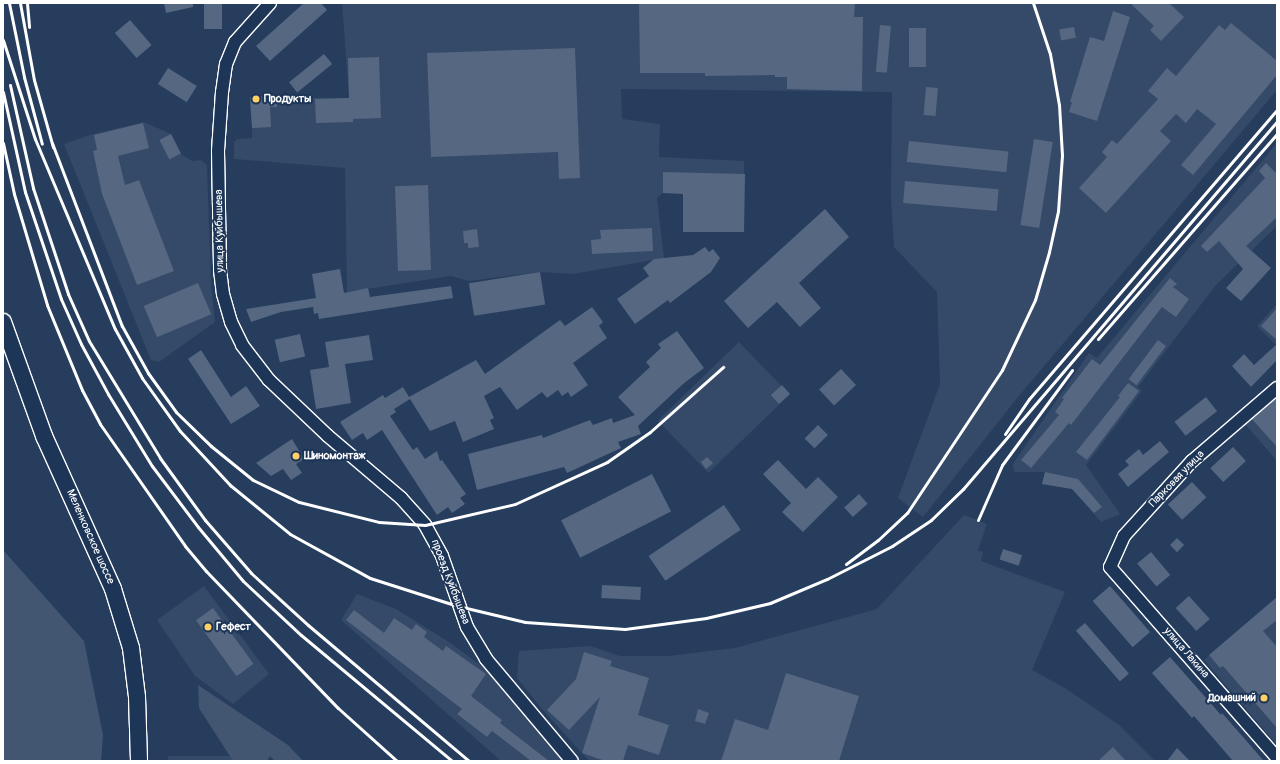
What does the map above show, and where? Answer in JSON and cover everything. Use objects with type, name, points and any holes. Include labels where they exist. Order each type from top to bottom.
[{"type":"main road","name":"Меленковское шоссе","points":[[3,322],[44,436],[113,589],[131,648],[137,698],[139,761]]},
{"type":"street","name":"улица Куйбышева","points":[[270,3],[235,42],[226,64],[218,151],[220,270],[223,294],[226,309],[242,345],[258,367],[328,436]]},
{"type":"street","name":"Парковая улица","points":[[1110,567],[1124,536],[1192,461],[1277,388]]},
{"type":"street","name":"проезд Куйбышева","points":[[328,436],[401,498],[425,524],[442,556],[464,620],[486,659],[572,761]]},
{"type":"street","name":"улица Лакина","points":[[1110,567],[1277,758]]},
{"type":"shaded area","points":[[342,3],[1277,3],[1277,90],[1018,397],[923,517],[898,498],[940,384],[937,292],[894,247],[891,198],[892,92],[621,89],[622,119],[660,124],[659,157],[744,161],[744,195],[663,193],[657,198],[664,258],[573,274],[540,272],[469,281],[451,276],[347,292],[345,168],[234,159],[234,142],[237,139],[252,138],[252,128],[255,125],[251,121],[250,97],[349,98]]},
{"type":"shaded area","points":[[144,122],[171,134],[181,154],[192,161],[201,160],[207,165],[211,285],[215,322],[159,362],[151,360],[64,144],[93,134]]},
{"type":"shaded area","points":[[1277,143],[1277,226],[1216,285],[1138,387],[1142,391],[1086,465],[1120,514],[1101,522],[1072,489],[1042,484],[1045,472],[1014,472],[1013,464],[1089,353],[1097,358]]},
{"type":"shaded area","points":[[1277,304],[1277,346],[1257,326]]},
{"type":"shaded area","points":[[739,342],[790,395],[708,473],[658,420]]},
{"type":"shaded area","points":[[1277,395],[1277,461],[1245,424]]},
{"type":"shaded area","points":[[964,515],[987,524],[978,550],[983,552],[981,561],[1065,592],[1032,670],[1065,688],[1119,725],[1155,761],[589,761],[542,709],[517,678],[519,651],[590,646],[620,656],[668,656],[735,648],[877,609]]},
{"type":"shaded area","points":[[3,550],[84,641],[103,735],[101,761],[3,761]]},
{"type":"shaded area","points":[[204,586],[269,674],[233,704],[195,676],[157,620]]},
{"type":"shaded area","points":[[357,594],[396,609],[452,644],[491,673],[563,761],[501,761],[341,620]]},
{"type":"shaded area","points":[[1277,597],[1277,745],[1204,660]]},
{"type":"shaded area","points":[[198,685],[288,745],[303,761],[275,761],[270,756],[267,761],[233,761],[199,708]]},
{"type":"shaded area","points":[[168,756],[240,756],[240,761],[168,761]]},
{"type":"building","points":[[164,3],[193,3],[193,7],[166,13]]},
{"type":"building","points":[[204,3],[222,3],[222,29],[204,29]]},
{"type":"building","points":[[304,3],[321,3],[327,10],[270,61],[256,46]]},
{"type":"building","points":[[639,3],[855,3],[854,17],[863,17],[862,91],[787,89],[787,77],[775,77],[775,75],[705,76],[705,73],[640,73]]},
{"type":"building","points":[[1130,3],[1169,3],[1184,17],[1161,41],[1150,30],[1154,26]]},
{"type":"building","points":[[1113,11],[1130,17],[1097,121],[1069,112],[1072,102],[1070,102],[1090,37],[1104,41]]},
{"type":"building","points":[[130,20],[152,45],[137,58],[115,33]]},
{"type":"building","points":[[1231,23],[1277,61],[1277,75],[1193,175],[1181,165],[1216,124],[1197,109],[1186,123],[1176,114],[1160,131],[1171,141],[1106,213],[1079,188],[1107,157],[1102,152],[1112,140],[1117,144],[1158,99],[1148,91],[1167,68],[1176,76],[1219,25],[1225,30]]},
{"type":"building","points":[[880,25],[891,26],[887,73],[876,72]]},
{"type":"building","points":[[1074,27],[1076,38],[1061,40],[1059,30]]},
{"type":"building","points":[[909,28],[926,28],[926,67],[909,67]]},
{"type":"building","points":[[575,48],[580,178],[559,179],[558,152],[431,157],[427,53]]},
{"type":"building","points":[[324,54],[332,64],[297,92],[289,82]]},
{"type":"building","points":[[379,57],[381,118],[353,119],[353,122],[316,123],[315,99],[349,98],[348,58]]},
{"type":"building","points":[[168,68],[197,86],[187,102],[158,84]]},
{"type":"building","points":[[926,87],[938,88],[936,116],[924,115]]},
{"type":"building","points":[[277,96],[277,107],[270,107],[271,127],[252,128],[250,97]]},
{"type":"building","points":[[143,123],[149,148],[118,156],[125,185],[139,180],[174,271],[137,285],[102,194],[93,151],[97,150],[94,135]]},
{"type":"building","points":[[171,134],[181,154],[169,160],[159,140]]},
{"type":"building","points":[[1034,139],[1053,142],[1039,228],[1020,225]]},
{"type":"building","points":[[909,141],[1008,151],[1006,172],[907,162]]},
{"type":"building","points":[[1266,163],[1277,174],[1277,217],[1246,246],[1271,268],[1241,301],[1226,288],[1243,269],[1219,241],[1207,252],[1201,246],[1265,178],[1259,171]]},
{"type":"building","points":[[663,172],[745,174],[744,232],[683,232],[683,194],[663,193]]},
{"type":"building","points":[[905,181],[999,189],[997,211],[903,203]]},
{"type":"building","points":[[428,185],[431,270],[398,271],[395,186]]},
{"type":"building","points":[[825,209],[849,237],[799,283],[821,308],[800,327],[777,302],[748,328],[724,301]]},
{"type":"building","points":[[652,228],[653,251],[592,254],[591,240],[601,239],[600,230]]},
{"type":"building","points":[[477,229],[479,247],[468,248],[468,243],[464,243],[463,231]]},
{"type":"building","points":[[705,247],[709,252],[713,249],[720,258],[711,272],[670,303],[668,300],[635,324],[617,299],[649,276],[643,268],[654,259],[693,255]]},
{"type":"building","points":[[340,269],[344,293],[368,288],[370,297],[451,286],[453,298],[319,319],[318,313],[314,314],[313,307],[281,312],[251,322],[246,309],[316,298],[312,274]]},
{"type":"building","points":[[540,272],[545,305],[474,316],[469,283]]},
{"type":"building","points":[[1170,278],[1177,284],[1173,287],[1189,299],[1176,317],[1162,307],[1071,425],[1069,423],[1031,468],[1021,460],[1059,415],[1055,412],[1064,399],[1062,398],[1092,359],[1100,365]]},
{"type":"building","points":[[198,283],[211,314],[157,337],[144,306]]},
{"type":"building","points":[[592,307],[603,322],[599,326],[607,338],[573,363],[588,385],[571,397],[568,392],[562,396],[558,390],[547,398],[542,392],[517,410],[500,387],[484,396],[494,418],[490,420],[494,429],[463,442],[455,421],[430,431],[410,399],[394,409],[396,412],[390,416],[413,450],[417,447],[425,459],[437,451],[440,461],[442,460],[466,494],[460,498],[465,504],[452,513],[448,507],[437,515],[382,430],[367,440],[363,433],[352,440],[340,422],[383,395],[385,398],[403,387],[409,397],[476,360],[485,374],[560,320],[565,326]]},
{"type":"building","points":[[1277,308],[1277,340],[1261,326]]},
{"type":"building","points":[[677,331],[704,368],[683,384],[638,426],[641,434],[618,442],[621,448],[567,473],[564,467],[477,490],[468,454],[542,435],[543,438],[590,420],[593,425],[612,418],[613,423],[635,415],[618,397],[650,367],[646,362],[661,348],[658,344]]},
{"type":"building","points":[[300,334],[305,356],[280,362],[275,340]]},
{"type":"building","points":[[369,335],[373,360],[345,364],[351,403],[316,409],[310,370],[329,367],[325,342]]},
{"type":"building","points":[[1158,340],[1166,346],[1136,385],[1129,379]]},
{"type":"building","points":[[1277,344],[1277,360],[1251,387],[1232,366],[1244,354],[1254,365]]},
{"type":"building","points":[[201,350],[231,397],[246,386],[260,406],[231,424],[188,359]]},
{"type":"building","points":[[841,369],[856,385],[834,406],[819,389]]},
{"type":"building","points":[[1128,383],[1139,391],[1087,460],[1076,452],[1120,397],[1118,396]]},
{"type":"building","points":[[782,385],[790,394],[779,404],[771,395]]},
{"type":"building","points":[[1206,397],[1217,411],[1186,436],[1174,422]]},
{"type":"building","points":[[1277,398],[1277,447],[1252,419]]},
{"type":"building","points":[[818,425],[828,435],[814,448],[805,438]]},
{"type":"building","points":[[292,439],[304,459],[296,464],[302,473],[291,480],[283,469],[271,476],[256,463]]},
{"type":"building","points":[[1160,441],[1169,452],[1128,487],[1118,474],[1129,465],[1125,461],[1139,449],[1143,455]]},
{"type":"building","points":[[1233,447],[1246,461],[1223,482],[1210,468]]},
{"type":"building","points":[[707,457],[713,463],[706,469],[701,462]]},
{"type":"building","points":[[778,460],[806,489],[818,477],[838,497],[803,532],[782,512],[791,503],[763,474]]},
{"type":"building","points":[[1045,472],[1078,479],[1102,507],[1094,513],[1072,489],[1042,484]]},
{"type":"building","points":[[652,474],[671,511],[580,558],[561,520]]},
{"type":"building","points":[[1192,482],[1206,497],[1182,520],[1168,505]]},
{"type":"building","points":[[859,494],[868,504],[853,517],[844,507]]},
{"type":"building","points":[[724,505],[741,530],[665,581],[649,556]]},
{"type":"building","points":[[1177,538],[1184,545],[1177,552],[1170,545]]},
{"type":"building","points":[[1003,549],[1022,555],[1019,566],[1000,559]]},
{"type":"building","points":[[1151,552],[1170,575],[1156,587],[1137,564]]},
{"type":"building","points":[[602,585],[641,587],[640,600],[601,598]]},
{"type":"building","points":[[1110,586],[1150,632],[1133,647],[1093,601]]},
{"type":"building","points":[[1189,596],[1210,619],[1196,631],[1176,608]]},
{"type":"building","points":[[1277,597],[1277,620],[1263,631],[1277,647],[1277,728],[1223,666],[1220,668],[1209,655]]},
{"type":"building","points":[[213,608],[254,664],[237,676],[196,620]]},
{"type":"building","points":[[354,610],[384,633],[394,618],[412,630],[416,624],[427,632],[424,637],[443,651],[446,646],[486,674],[471,696],[502,720],[500,723],[549,761],[531,761],[492,731],[487,737],[457,714],[462,709],[346,620]]},
{"type":"building","points":[[1085,623],[1129,674],[1120,681],[1076,631]]},
{"type":"building","points":[[584,652],[612,661],[610,666],[649,678],[638,715],[669,725],[659,755],[628,745],[623,761],[605,761],[582,753],[600,697],[569,730],[547,710],[576,679]]},
{"type":"building","points":[[1170,657],[1264,761],[1233,761],[1194,716],[1192,718],[1152,673]]},
{"type":"building","points":[[786,673],[859,696],[839,761],[721,761],[735,719],[768,730]]},
{"type":"building","points":[[698,709],[709,713],[705,724],[695,721]]},
{"type":"building","points":[[1113,747],[1126,761],[1098,761]]},
{"type":"building","points":[[1177,748],[1190,761],[1167,761]]},
{"type":"railway","points":[[9,3],[24,77],[42,144]]},
{"type":"railway","points":[[20,3],[34,80],[53,147]]},
{"type":"railway","points":[[27,3],[29,27]]},
{"type":"railway","points":[[846,564],[878,540],[907,513],[1002,370],[1035,300],[1049,252],[1058,211],[1062,155],[1059,105],[1050,54],[1033,3]]},
{"type":"railway","points":[[3,40],[35,139],[115,329],[142,378],[180,431],[230,485],[290,534],[370,578],[458,606],[525,622],[625,629],[706,618],[770,603],[827,579],[892,546],[931,520],[963,489],[1277,122]]},
{"type":"railway","points":[[10,85],[33,188],[68,294],[89,341],[160,458],[205,520],[251,573],[308,625],[469,761]]},
{"type":"railway","points":[[3,92],[25,192],[61,299],[81,344],[108,394],[152,466],[198,527],[243,581],[301,635],[452,761]]},
{"type":"railway","points":[[1005,434],[1029,399],[1277,110]]},
{"type":"railway","points":[[1098,339],[1277,134]]},
{"type":"railway","points":[[3,143],[14,194],[47,305],[82,390],[100,424],[185,546],[206,571],[338,708],[397,761]]},
{"type":"railway","points":[[52,143],[122,326],[148,373],[176,412],[211,446],[253,480],[299,502],[379,522],[425,525],[515,504],[607,462],[650,432],[723,367]]},
{"type":"railway","points":[[978,520],[1002,465],[1072,370]]},
{"type":"place","name":"Продукты","points":[[256,99]]},
{"type":"place","name":"Шиномонтаж","points":[[296,456]]},
{"type":"place","name":"Гефест","points":[[208,627]]},
{"type":"place","name":"Домашний","points":[[1264,698]]}]
